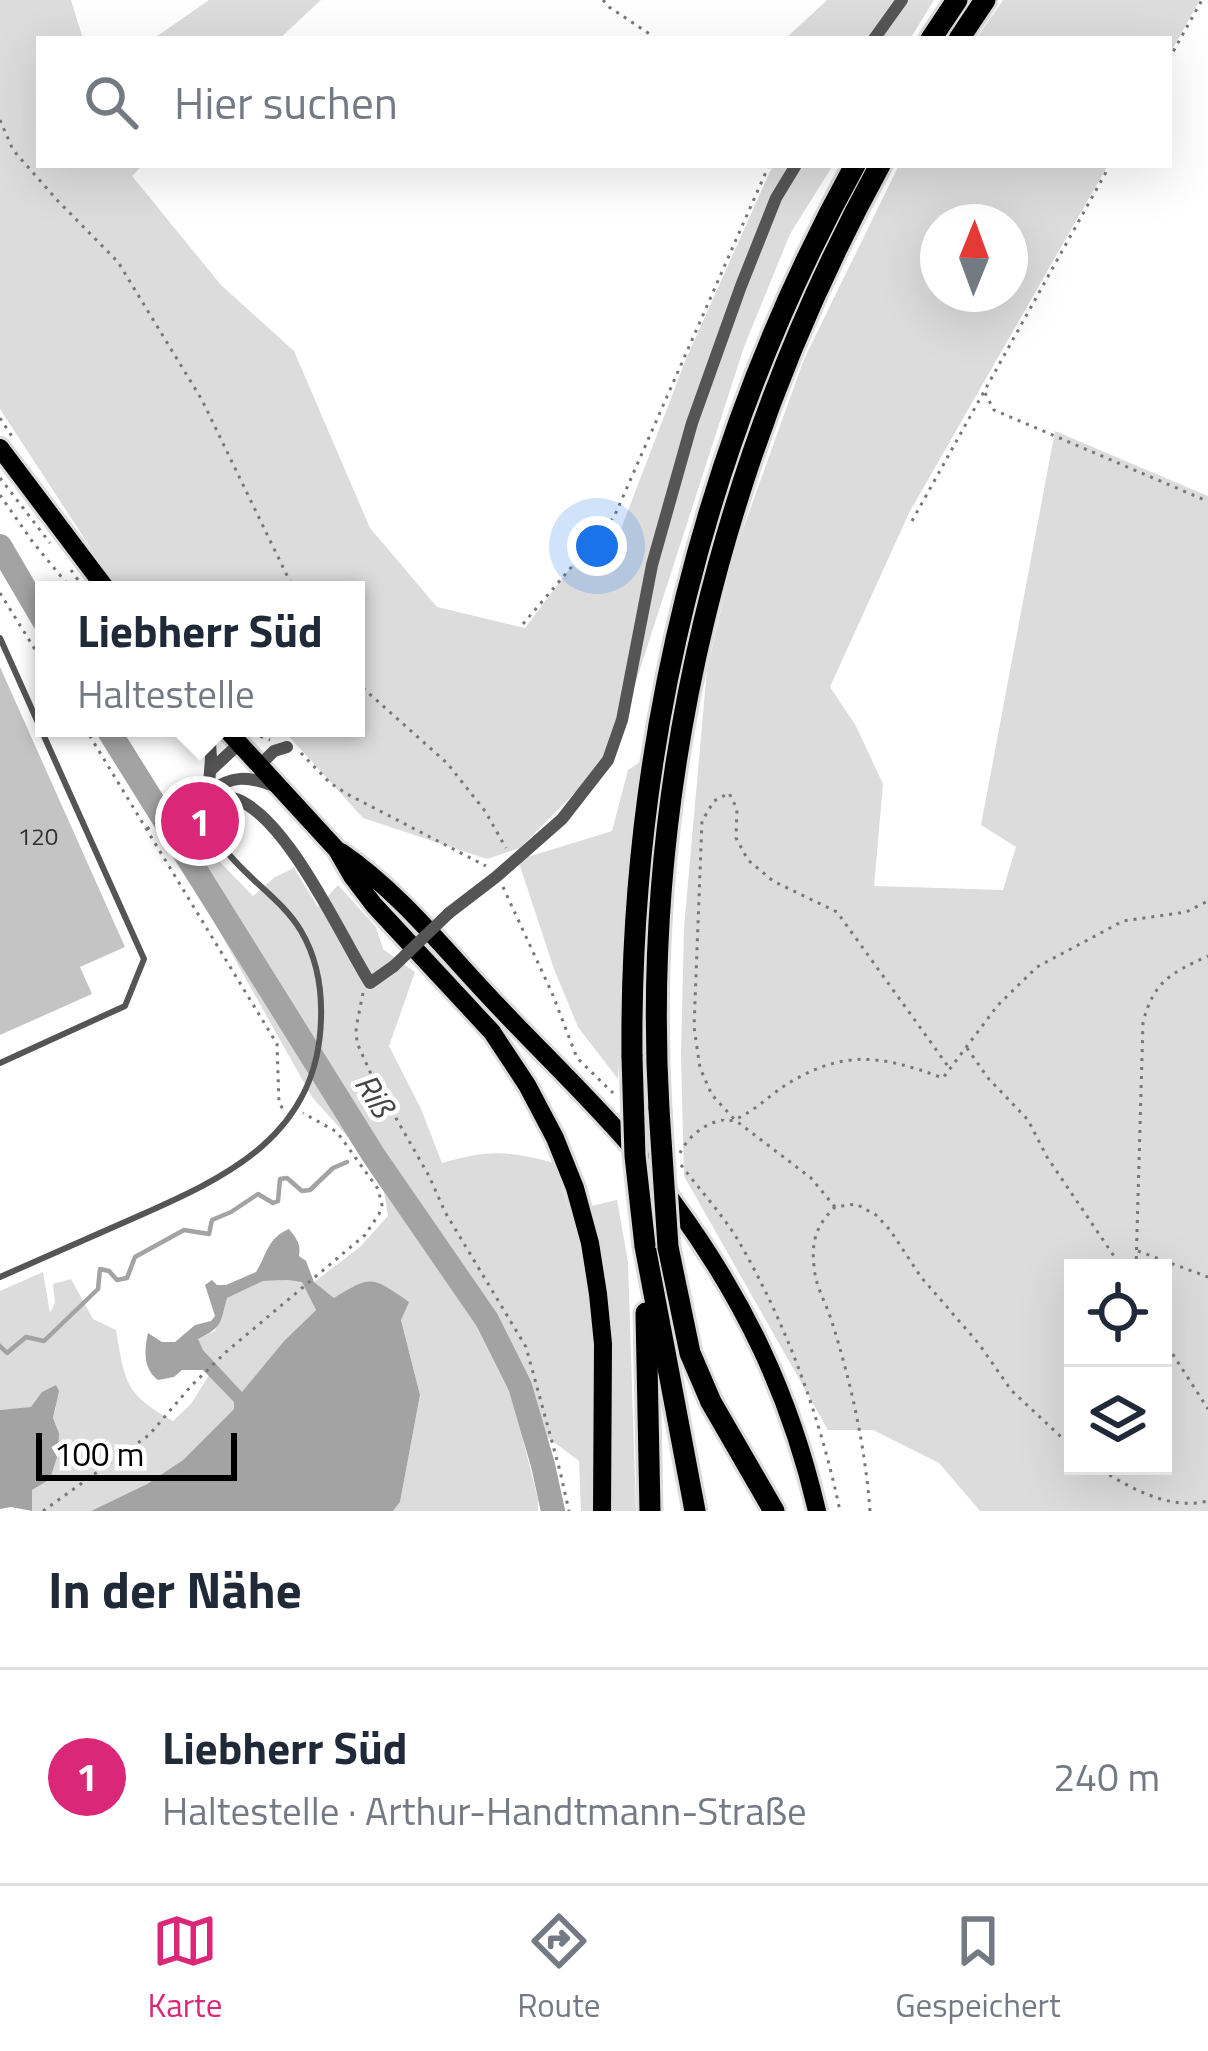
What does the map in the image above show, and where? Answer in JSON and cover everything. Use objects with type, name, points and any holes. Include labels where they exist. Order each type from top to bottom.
[{"type":"highway","points":[[933,36],[956,0]]},
{"type":"highway","points":[[961,36],[985,0]]},
{"type":"highway","points":[[695,1511],[645,1246],[635,1156],[634,942],[646,806],[669,672],[696,558],[734,436],[775,330],[853,168]]},
{"type":"highway","points":[[695,1511],[659,1109],[658,956],[680,752],[702,634],[730,524],[774,392],[812,298],[878,168]]},
{"type":"highway","points":[[645,1246],[650,1511]]},
{"type":"highway","points":[[668,1247],[690,1352],[711,1402],[774,1511]]},
{"type":"main road","points":[[0,448],[100,581]]},
{"type":"main road","points":[[244,737],[260,765],[337,850],[374,905],[492,1032],[555,1138],[575,1188],[598,1294],[603,1344],[602,1511]]},
{"type":"main road","points":[[337,850],[365,869],[436,939],[638,1154],[733,1290],[760,1342],[803,1452],[817,1511]]},
{"type":"street","points":[[876,36],[902,0]]},
{"type":"street","points":[[204,796],[243,802],[285,842],[314,882],[370,983],[562,819],[608,760],[622,720],[652,565],[692,423],[767,220],[794,168]]},
{"type":"street","points":[[204,796],[211,771],[209,737]]},
{"type":"street","points":[[211,771],[242,737]]},
{"type":"street","points":[[260,765],[287,747]]},
{"type":"street","points":[[204,796],[230,779],[243,777],[284,790]]},
{"type":"lane","points":[[0,638],[35,716]]},
{"type":"lane","points":[[0,1063],[125,1006],[144,959],[44,737]]},
{"type":"lane","points":[[0,1277],[181,1197],[239,1166],[272,1137],[296,1109],[304,1091],[318,1051],[320,976],[301,931],[217,837],[204,796]]},
{"type":"path","points":[[603,0],[652,36]]},
{"type":"path","points":[[1172,54],[1202,0]]},
{"type":"path","points":[[0,120],[14,149],[58,202],[118,262],[202,400],[290,581]]},
{"type":"path","points":[[523,624],[614,517],[769,168]]},
{"type":"path","points":[[912,520],[1108,168]]},
{"type":"path","points":[[984,392],[994,410],[1207,501]]},
{"type":"path","points":[[0,478],[52,545]]},
{"type":"path","points":[[0,495],[65,581]]},
{"type":"path","points":[[64,561],[78,581]]},
{"type":"path","points":[[0,593],[35,649]]},
{"type":"path","points":[[365,690],[447,763],[485,811],[513,860]]},
{"type":"path","points":[[90,737],[277,1044],[279,1103],[288,1118]]},
{"type":"path","points":[[247,737],[297,750],[349,796],[484,865],[506,891],[578,1058],[612,1092]]},
{"type":"path","points":[[835,1207],[811,1178],[735,1120],[712,1095],[700,1068],[694,1027],[702,821],[714,801],[729,793],[737,809],[736,838],[748,860],[773,881],[837,913],[950,1069]]},
{"type":"path","points":[[146,829],[204,796]]},
{"type":"path","points":[[840,1511],[826,1445],[793,1348],[736,1238],[677,1160],[682,1146],[715,1122],[735,1120],[796,1078],[853,1058],[908,1065],[943,1078],[998,1005],[1037,967],[1123,921],[1186,912],[1208,901]]},
{"type":"path","points":[[1136,1259],[1143,1022],[1149,999],[1162,981],[1208,956]]},
{"type":"path","points":[[370,983],[359,1004],[357,1042],[445,1212],[526,1347],[568,1511]]},
{"type":"path","points":[[966,1046],[988,1078],[1028,1120],[1047,1157],[1116,1259]]},
{"type":"path","points":[[43,1511],[149,1435],[205,1373],[365,1235],[379,1214],[378,1189],[338,1132],[296,1109]]},
{"type":"path","points":[[870,1511],[862,1432],[814,1267],[814,1236],[835,1207],[856,1204],[883,1222],[1011,1390],[1064,1440]]},
{"type":"path","points":[[1136,1251],[1208,1277]]},
{"type":"path","points":[[1172,1353],[1208,1409]]},
{"type":"path","points":[[1111,1475],[1175,1504],[1208,1501]]},
{"type":"shaded area","points":[[0,0],[71,0],[82,36],[36,36],[36,168],[140,168],[132,176],[221,285],[294,351],[370,528],[437,607],[525,628],[607,519],[621,529],[686,359],[772,168],[831,168],[790,234],[744,347],[621,728],[595,772],[520,848],[487,859],[363,818],[290,737],[365,737],[365,581],[112,581],[0,409]]},
{"type":"shaded area","points":[[209,0],[321,0],[282,36],[157,36]]},
{"type":"shaded area","points":[[827,0],[934,0],[912,36],[788,36]]},
{"type":"shaded area","points":[[1003,0],[1200,0],[1172,50],[1172,36],[978,36]]},
{"type":"shaded area","points":[[898,168],[1106,168],[1028,305],[1028,204],[920,204],[920,312],[1024,312],[909,513],[830,687],[856,726],[883,784],[874,886],[1003,890],[1016,847],[981,825],[1055,431],[1208,496],[1208,1511],[980,1511],[939,1463],[873,1430],[828,1430],[684,1176],[684,928],[707,669],[734,554],[804,359]]},
{"type":"shaded area","points":[[641,761],[618,1079],[578,1027],[518,860],[612,831],[628,770]]},
{"type":"shaded area","points":[[191,810],[210,852],[253,896],[294,868],[318,907],[338,885],[376,927],[383,949],[415,972],[389,1046],[442,1163],[485,1154],[523,1156],[554,1163],[569,1211],[617,1200],[628,1262],[636,1511],[581,1511],[579,1461],[539,1431],[523,1440],[538,1511],[393,1511],[400,1502],[420,1395],[401,1320],[334,1298],[314,1282],[360,1247],[388,1216],[384,1192],[347,1136],[312,1097],[209,913],[156,832]]},
{"type":"shaded area","points":[[289,1229],[314,1282],[334,1298],[372,1282],[409,1302],[401,1320],[420,1395],[400,1502],[393,1511],[91,1511],[183,1460],[234,1409],[234,1402],[203,1370],[182,1370],[158,1380],[146,1359],[148,1333],[162,1342],[175,1342],[195,1325],[211,1321],[215,1316],[205,1285],[212,1280],[226,1285],[256,1272]],"holes":[[[263,1281],[302,1282],[316,1310],[242,1392],[198,1339],[219,1323],[227,1298]]]},
{"type":"shaded area","points":[[43,1272],[50,1313],[55,1303],[53,1284],[71,1279],[93,1319],[116,1330],[130,1385],[157,1412],[173,1421],[191,1404],[209,1375],[235,1402],[234,1409],[183,1460],[91,1511],[32,1511],[32,1490],[59,1433],[53,1418],[56,1407],[0,1410],[0,1291]]},
{"type":"shaded area","points":[[263,1281],[302,1281],[316,1310],[242,1393],[197,1339],[215,1331],[226,1298]]},
{"type":"shaded area","points":[[56,1385],[53,1418],[59,1433],[58,1454],[50,1479],[32,1490],[32,1511],[0,1509],[0,1410],[31,1407],[42,1392]]},
{"type":"building","points":[[0,667],[125,947],[80,967],[92,994],[0,1035]]},
{"type":"waterway","name":"Riß","points":[[0,546],[35,606]]},
{"type":"waterway","name":"Riß","points":[[113,737],[374,1156],[487,1320],[520,1386],[553,1511]]},
{"type":"waterway","points":[[0,1346],[7,1353],[26,1337],[44,1341],[98,1289],[100,1269],[117,1280],[127,1278],[135,1257],[184,1230],[209,1234],[212,1220],[258,1194],[278,1201],[280,1179],[287,1178],[302,1191],[310,1190],[333,1168],[347,1162]]},
{"type":"place","name":"Liebherr Süd","points":[[200,821]]}]
